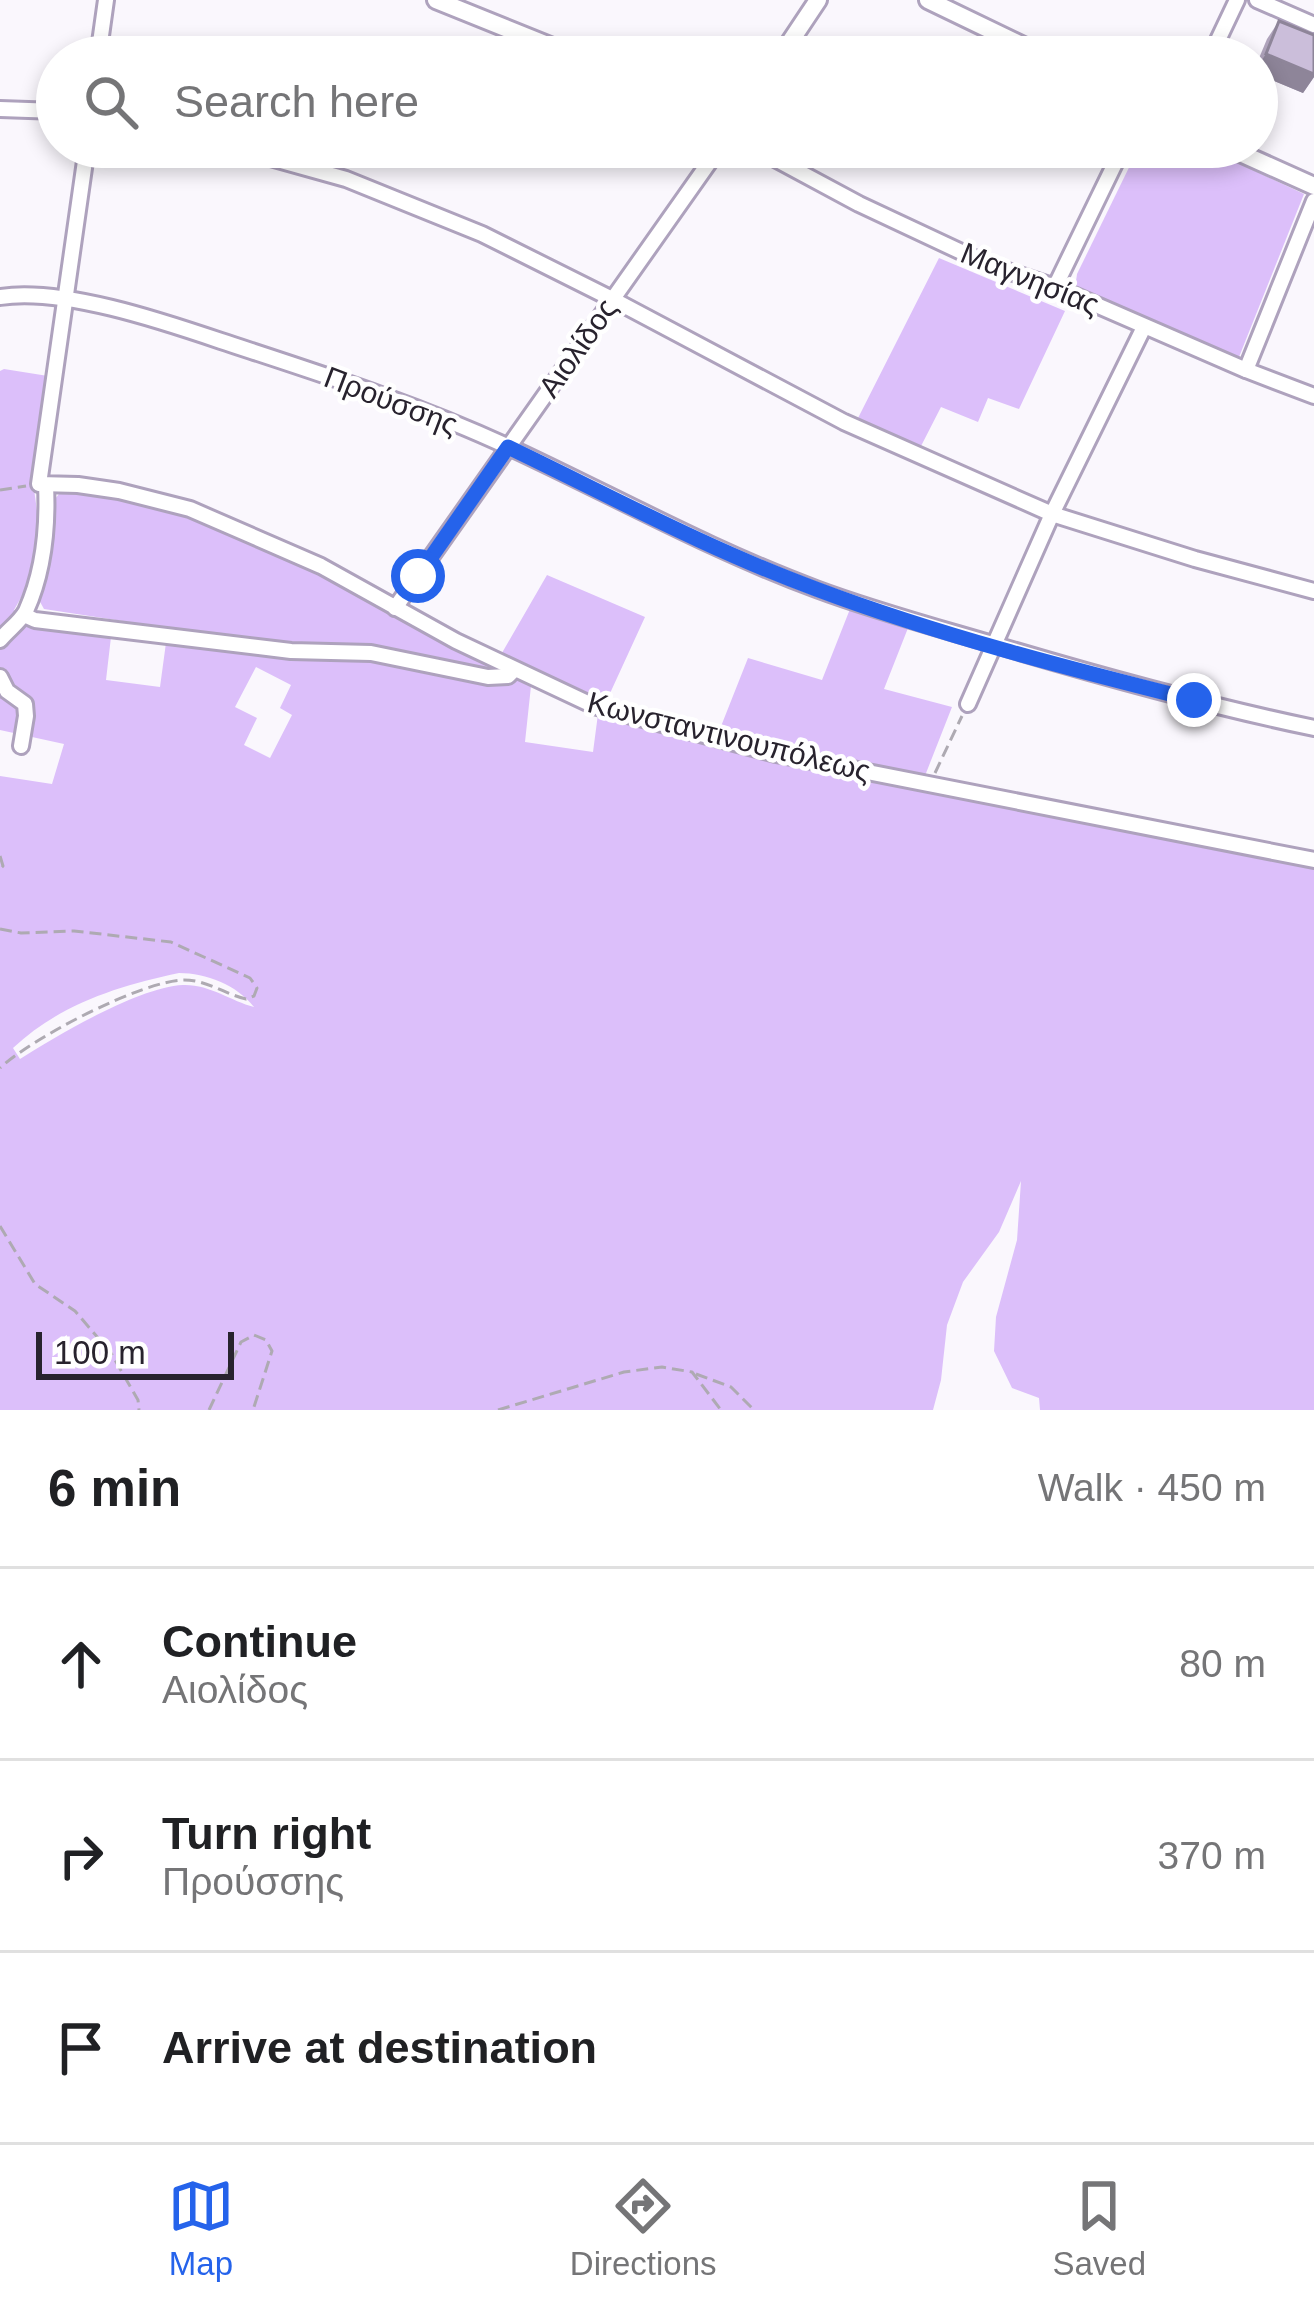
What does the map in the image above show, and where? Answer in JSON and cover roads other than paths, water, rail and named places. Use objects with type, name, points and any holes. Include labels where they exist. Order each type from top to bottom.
[{"type":"street","points":[[101,36],[106,0]]},
{"type":"street","points":[[436,0],[525,36]]},
{"type":"street","points":[[794,36],[818,0]]},
{"type":"street","points":[[928,0],[1003,36]]},
{"type":"street","points":[[1220,36],[1238,0]]},
{"type":"street","points":[[1257,0],[1314,25]]},
{"type":"street","points":[[1295,17],[1304,0]]},
{"type":"street","points":[[0,109],[36,110]]},
{"type":"street","points":[[0,640],[24,615],[44,552],[43,484],[84,168]]},
{"type":"street","points":[[306,168],[346,179],[482,234],[844,422],[1052,514],[1176,554],[1314,590]]},
{"type":"street","name":"Αιολίδος","points":[[395,608],[705,168]]},
{"type":"street","name":"Μαγνησίας","points":[[792,168],[987,264],[1055,287],[1314,396]]},
{"type":"street","points":[[1055,287],[1113,168]]},
{"type":"street","points":[[1273,168],[1314,186]]},
{"type":"street","points":[[1246,370],[1314,201]]},
{"type":"street","name":"Προύσσης","points":[[0,297],[66,299],[160,321],[388,398],[508,447],[792,580],[900,617],[1117,680],[1314,728]]},
{"type":"street","points":[[968,704],[1052,514],[1144,326]]},
{"type":"street","name":"Κωνσταντινουπόλεως","points":[[43,484],[119,491],[190,509],[321,566],[514,670],[594,706],[689,733],[929,786],[1314,860]]},
{"type":"street","points":[[24,615],[220,644],[371,653],[488,677],[508,676],[514,670]]},
{"type":"street","points":[[0,677],[8,691],[25,704],[20,746]]}]
